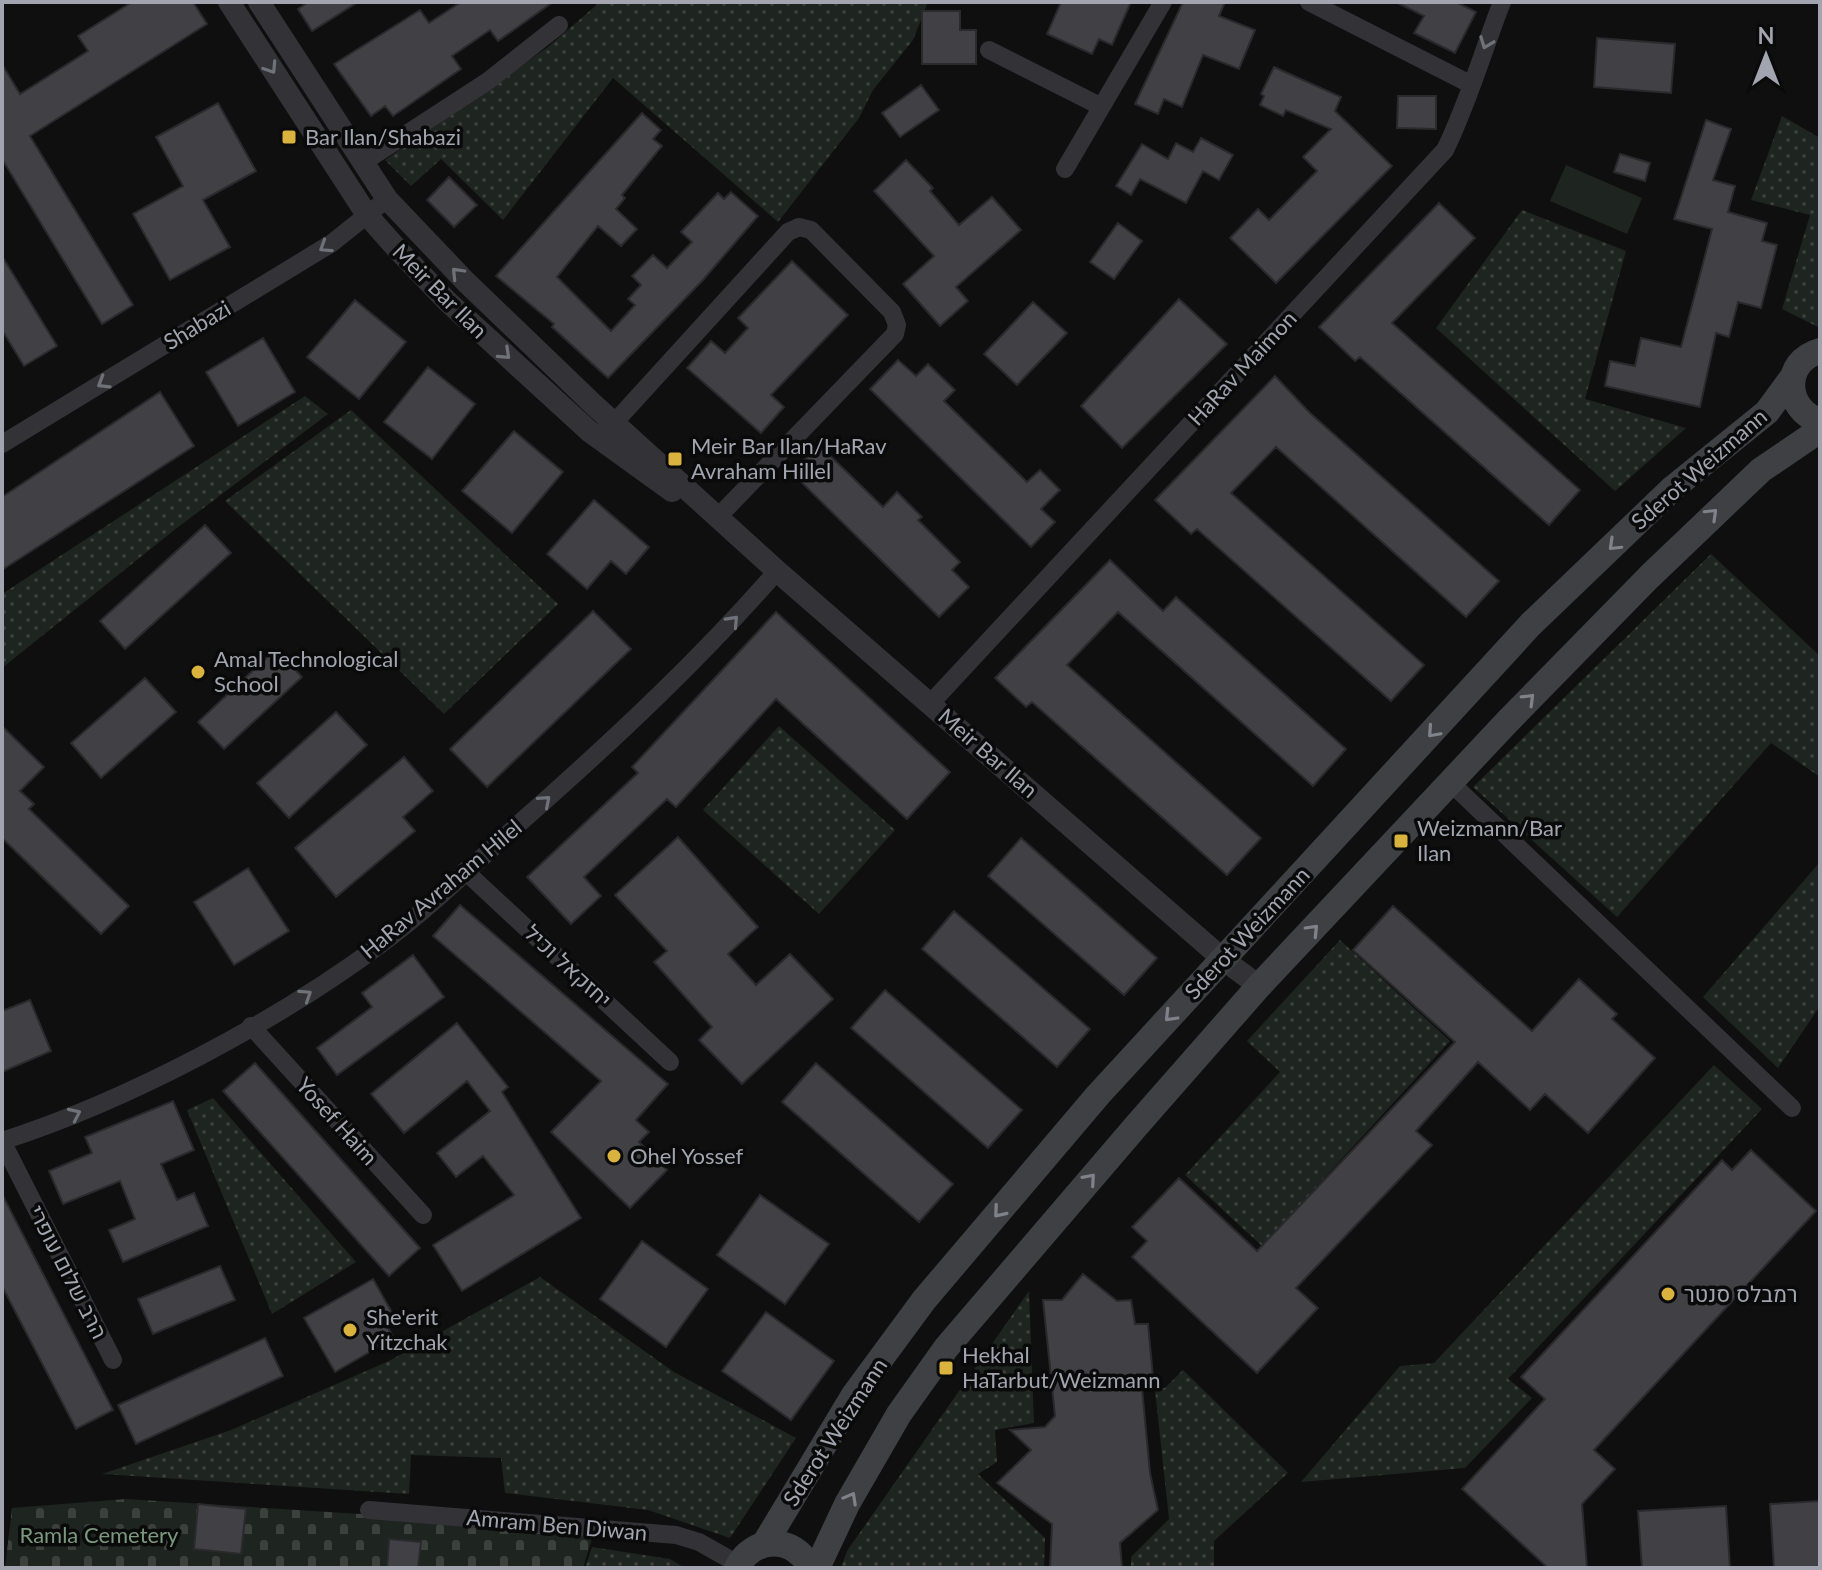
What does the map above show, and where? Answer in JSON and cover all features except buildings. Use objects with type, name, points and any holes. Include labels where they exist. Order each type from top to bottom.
[{"type":"main road","name":"Sderot Weizmann","points":[[765,1543],[854,1395],[924,1300],[1098,1095],[1531,624],[1673,488],[1767,412],[1804,358],[1818,350]]},
{"type":"main road","points":[[1792,378],[1795,401],[1801,411],[1820,421]]},
{"type":"main road","name":"Sderot Weizmann","points":[[817,1568],[847,1504],[899,1414],[946,1348],[1259,986],[1508,721],[1720,507],[1781,454],[1820,430]]},
{"type":"main road","points":[[738,1566],[745,1554],[765,1543],[790,1546],[801,1553],[810,1568]]},
{"type":"street","name":"Meir Bar Ilan","points":[[229,2],[367,215],[447,301],[589,431],[664,486],[717,518]]},
{"type":"street","name":"Meir Bar Ilan","points":[[259,2],[387,199],[466,282],[717,518],[1224,960],[1259,986]]},
{"type":"street","points":[[1065,169],[1163,2]]},
{"type":"street","points":[[1309,2],[1470,84]]},
{"type":"street","name":"HaRav Maimon","points":[[930,704],[1445,150],[1460,121],[1470,84],[1502,2]]},
{"type":"street","points":[[362,163],[488,81],[559,25]]},
{"type":"street","points":[[989,50],[1100,106]]},
{"type":"street","name":"Shabazi","points":[[2,444],[332,243],[387,199]]},
{"type":"street","points":[[614,423],[788,232],[799,227],[811,230],[892,312],[897,325],[895,334],[717,518]]},
{"type":"street","name":"HaRav Avraham Hilel","points":[[2,1141],[88,1108],[284,1009],[384,942],[661,695],[777,571]]},
{"type":"street","points":[[1452,784],[1792,1108]]},
{"type":"street","name":"יחזקאל וכיל","points":[[465,871],[670,1062]]},
{"type":"street","name":"Yosef Haim","points":[[251,1026],[423,1215]]},
{"type":"street","name":"הרב שלום עופרי","points":[[2,1141],[113,1360]]},
{"type":"street","name":"Amram Ben Diwan","points":[[369,1510],[676,1535],[699,1542],[738,1566]]},
{"type":"green space","points":[[600,2],[928,2],[913,40],[873,90],[859,118],[778,222],[613,78],[503,220],[441,159],[411,186],[385,160],[548,47]]},
{"type":"green space","points":[[1782,116],[1820,138],[1820,328],[1782,309],[1810,215],[1751,200]]},
{"type":"green space","points":[[1566,165],[1642,198],[1627,234],[1550,201]]},
{"type":"green space","points":[[1522,210],[1626,251],[1585,399],[1686,428],[1615,491],[1436,328]]},
{"type":"green space","points":[[305,396],[328,414],[173,531],[2,668],[2,594]]},
{"type":"green space","points":[[351,410],[558,604],[444,714],[225,501]]},
{"type":"green space","points":[[1711,554],[1820,656],[1820,777],[1771,743],[1617,917],[1473,787]]},
{"type":"green space","points":[[779,726],[895,830],[819,914],[703,810]]},
{"type":"green space","points":[[1820,862],[1820,1006],[1778,1068],[1703,997]]},
{"type":"green space","points":[[1340,940],[1450,1041],[1262,1246],[1185,1175],[1280,1072],[1247,1041]]},
{"type":"green space","points":[[1714,1065],[1762,1109],[1508,1379],[1532,1398],[1465,1468],[1301,1482],[1400,1366],[1434,1363]]},
{"type":"green space","points":[[213,1098],[356,1262],[272,1314],[187,1110]]},
{"type":"green space","points":[[540,1277],[674,1372],[796,1438],[730,1538],[648,1510],[505,1493],[501,1458],[411,1455],[409,1494],[102,1474],[231,1430],[389,1361]]},
{"type":"green space","points":[[1029,1291],[1034,1423],[995,1430],[997,1462],[978,1474],[1045,1538],[1044,1568],[841,1568],[847,1551]]},
{"type":"green space","points":[[1183,1370],[1288,1473],[1214,1541],[1214,1568],[1131,1568],[1131,1557],[1169,1519],[1155,1390],[1165,1388]]},
{"type":"green space","name":"Ramla Cemetery","points":[[126,1499],[595,1529],[583,1568],[5,1568],[12,1508]]},
{"type":"green space","points":[[592,1547],[670,1559],[685,1568],[585,1568]]},
{"type":"place","name":"Bar Ilan/Shabazi","points":[[289,137]]},
{"type":"place","name":"Meir Bar Ilan/HaRav Avraham Hillel","points":[[675,459]]},
{"type":"place","name":"Amal Technological School","points":[[198,672]]},
{"type":"place","name":"Weizmann/Bar Ilan","points":[[1401,841]]},
{"type":"place","name":"Ohel Yossef","points":[[614,1156]]},
{"type":"place","name":"רמבלס סנטר","points":[[1668,1294]]},
{"type":"place","name":"She'erit Yitzchak","points":[[350,1330]]},
{"type":"place","name":"Hekhal HaTarbut/Weizmann","points":[[946,1368]]}]
